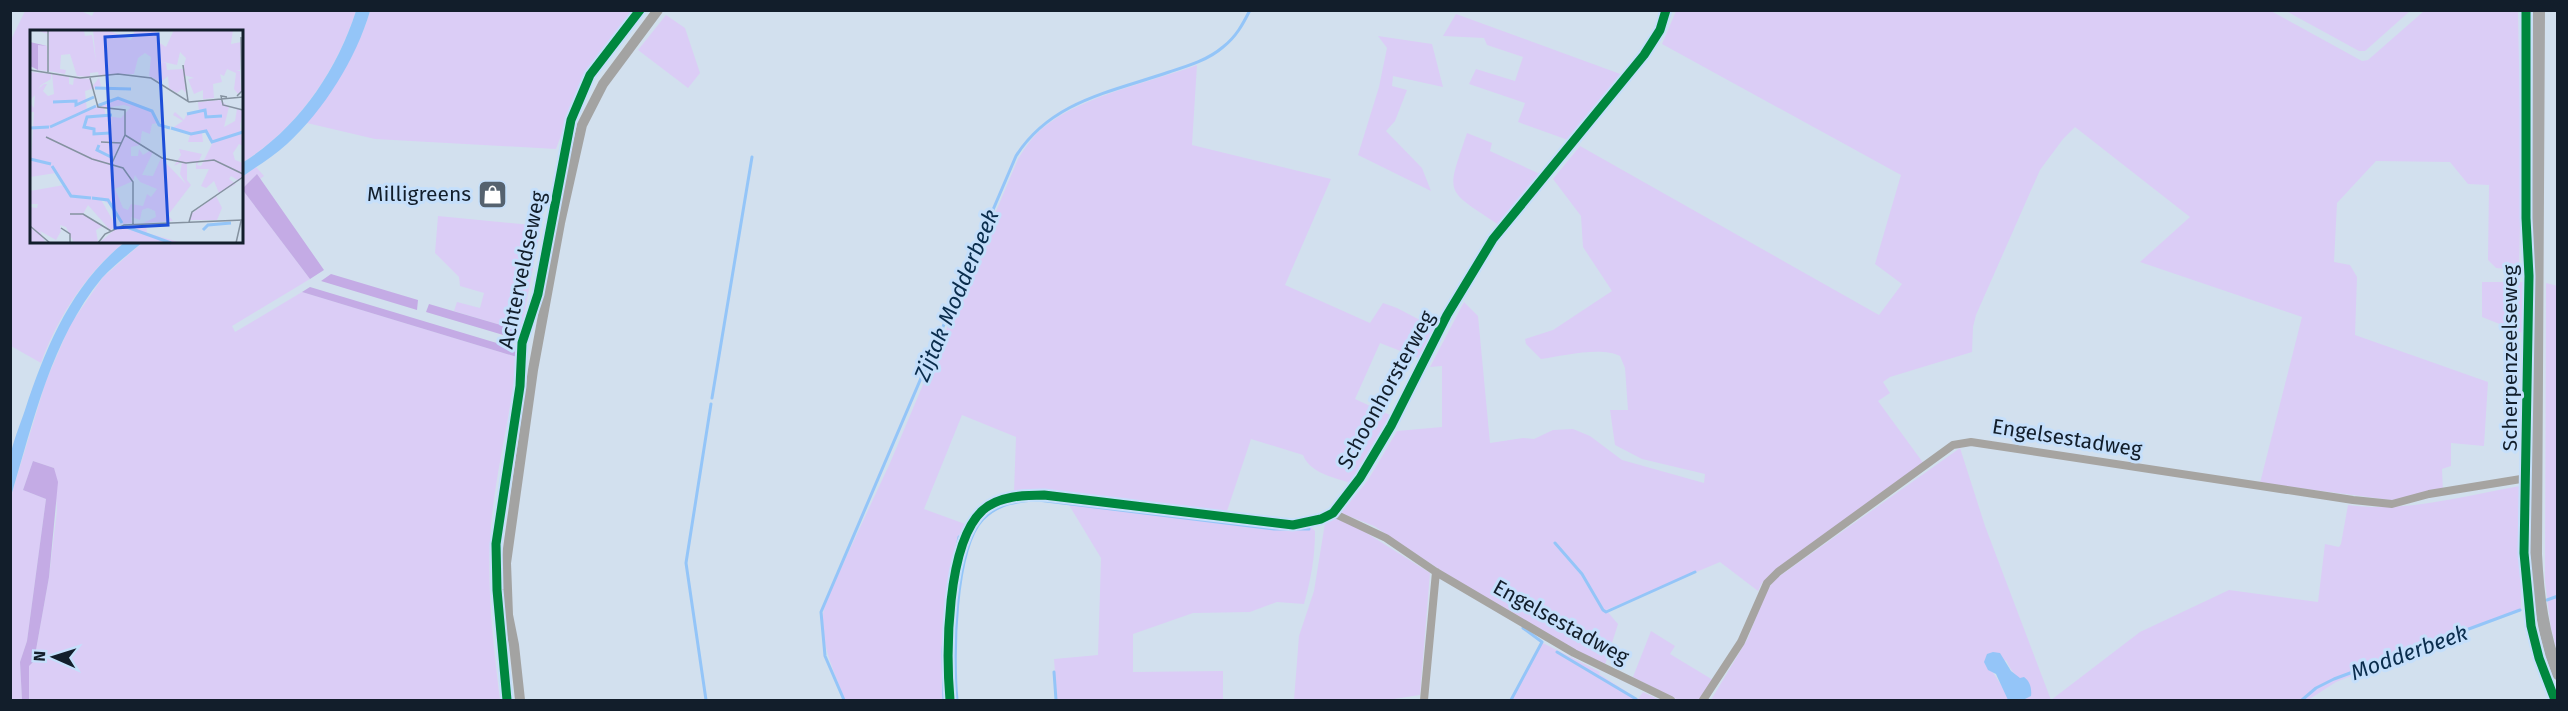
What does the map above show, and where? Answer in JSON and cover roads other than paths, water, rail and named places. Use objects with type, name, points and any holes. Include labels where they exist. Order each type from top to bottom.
[{"type":"main road","name":"Scherpenzeelseweg","points":[[2539,10],[2538,600],[2547,644],[2558,674]]},
{"type":"street","name":"Achterveldseweg","points":[[520,700],[508,615],[506,563],[534,370],[560,223],[582,125],[603,84],[658,10]]},
{"type":"street","name":"Schoonhorsterweg","points":[[1333,513],[1360,478],[1391,426],[1447,315],[1493,238],[1644,55],[1660,30],[1666,10]]},
{"type":"street","name":"Engelsestadweg","points":[[1703,700],[1741,642],[1767,583],[1778,572],[1953,445],[1971,442],[2392,504],[2429,494],[2527,478],[2537,479]]},
{"type":"street","points":[[950,700],[949,628],[957,566],[971,524],[983,510],[992,504],[1016,496],[1044,495],[1293,525],[1320,519],[1333,513]]},
{"type":"street","name":"Engelsestadweg","points":[[1333,513],[1373,530],[1436,572],[1574,652],[1671,700]]},
{"type":"street","points":[[1424,700],[1436,572]]},
{"type":"water","points":[[356,11],[370,11],[347,65],[314,116],[287,144],[243,176],[243,162],[280,134],[312,98],[326,77],[348,34]]},
{"type":"water","points":[[124,243],[142,243],[102,278],[84,302],[70,328],[57,354],[36,410],[11,496],[12,447],[42,363],[63,318],[90,277]]},
{"type":"water","points":[[2000,653],[2011,671],[2020,678],[2026,679],[2030,685],[2031,696],[2023,700],[2008,700],[1996,674],[1988,670],[1984,662],[1987,654]]},
{"type":"waterway","name":"Zijtak Modderbeek","points":[[844,700],[825,656],[821,612],[1016,156],[1030,137],[1064,111],[1104,93],[1211,56],[1232,39],[1250,10]]},
{"type":"waterway","points":[[712,398],[752,157]]},
{"type":"waterway","points":[[706,700],[686,563],[711,404]]},
{"type":"waterway","points":[[957,700],[955,659],[961,579],[973,534],[983,519],[995,509],[1016,502],[1038,500],[1274,529],[1309,529]]},
{"type":"waterway","points":[[948,591],[959,537]]},
{"type":"waterway","points":[[1555,543],[1582,574],[1606,612],[1695,572]]},
{"type":"waterway","name":"Modderbeek","points":[[2547,600],[2558,596]]},
{"type":"waterway","points":[[944,700],[943,651],[947,601]]},
{"type":"waterway","name":"Modderbeek","points":[[2302,700],[2316,688],[2334,679],[2520,610]]},
{"type":"waterway","points":[[1511,700],[1542,642],[1523,628]]},
{"type":"waterway","points":[[1557,652],[1635,700]]},
{"type":"waterway","points":[[1054,672],[1056,700]]},
{"type":"place","name":"Milligreens","points":[[492,194]]}]
